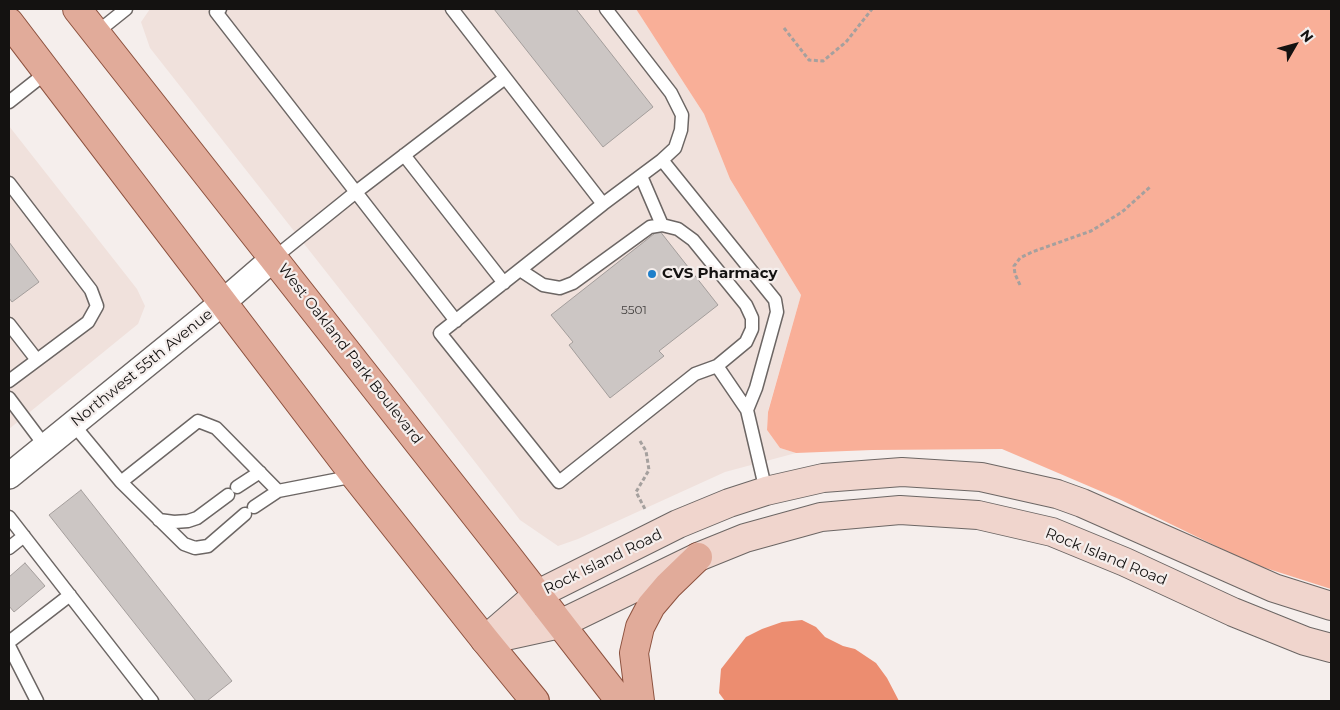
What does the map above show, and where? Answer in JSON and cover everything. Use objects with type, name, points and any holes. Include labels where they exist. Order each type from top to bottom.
[{"type":"main road","name":"West Oakland Park Boulevard","points":[[77,9],[538,594],[620,701]]},
{"type":"main road","points":[[9,22],[355,476],[485,640],[536,701]]},
{"type":"main road","name":"Rock Island Road","points":[[485,640],[538,594],[678,524],[766,491],[823,478],[902,472],[981,477],[1057,494],[1082,503],[1274,588],[1331,606]]},
{"type":"main road","name":"Rock Island Road","points":[[485,640],[560,624],[698,557],[745,538],[821,517],[900,510],[978,515],[1052,532],[1125,562],[1242,616],[1305,641],[1331,648]]},
{"type":"main road","points":[[640,701],[634,653],[640,627],[651,606],[668,586],[698,557]]},
{"type":"street","name":"Northwest 55th Avenue","points":[[9,476],[222,303],[274,258]]},
{"type":"lane","points":[[96,33],[126,9]]},
{"type":"lane","points":[[220,9],[216,12],[456,321]]},
{"type":"lane","points":[[452,9],[603,204]]},
{"type":"lane","points":[[520,270],[542,285],[560,288],[573,283],[650,228],[662,226],[678,229],[693,240],[746,305],[752,318],[752,330],[746,342],[717,366],[695,374],[559,482],[440,334],[456,321],[504,283],[520,270],[603,204],[662,160],[675,148],[681,130],[682,115],[671,93],[606,9]]},
{"type":"lane","points":[[9,102],[47,72]]},
{"type":"lane","points":[[274,258],[356,192],[505,78]]},
{"type":"lane","points":[[404,155],[504,283]]},
{"type":"lane","points":[[662,160],[775,300],[777,312],[756,388],[747,410]]},
{"type":"lane","points":[[641,176],[662,226]]},
{"type":"lane","points":[[9,183],[13,194],[92,290],[97,306],[88,322],[9,382]]},
{"type":"lane","points":[[9,313],[13,318],[11,327],[37,360]]},
{"type":"lane","points":[[752,318],[773,327]]},
{"type":"lane","points":[[717,366],[747,410],[766,491]]},
{"type":"lane","points":[[9,398],[45,446]]},
{"type":"lane","points":[[121,482],[198,421],[216,428],[278,491]]},
{"type":"lane","points":[[74,424],[121,482],[184,544],[195,548],[208,546],[249,511],[278,491],[355,476]]},
{"type":"lane","points":[[159,520],[174,522],[197,518],[260,472]]},
{"type":"lane","points":[[9,517],[152,701]]},
{"type":"lane","points":[[9,548],[24,536]]},
{"type":"lane","points":[[9,642],[70,595]]},
{"type":"lane","points":[[9,646],[37,701]]},
{"type":"path","points":[[784,28],[810,60],[823,61],[846,42],[872,9]]},
{"type":"path","points":[[1020,285],[1014,266],[1020,258],[1091,231],[1122,212],[1150,187]]},
{"type":"path","points":[[640,442],[646,451],[649,470],[636,492],[646,511]]},
{"type":"shaded area","points":[[150,9],[636,9],[704,114],[730,179],[801,295],[768,411],[767,430],[780,448],[796,453],[725,472],[578,539],[558,546],[520,520],[150,48],[141,22]]},
{"type":"shaded area","points":[[636,9],[1331,9],[1331,589],[1253,564],[1119,499],[1002,449],[872,450],[796,453],[780,448],[767,430],[768,412],[801,295],[730,179],[704,114]]},
{"type":"shaded area","points":[[9,126],[137,289],[145,306],[138,324],[9,429]]},
{"type":"shaded area","points":[[802,620],[816,627],[825,637],[843,646],[855,649],[876,663],[887,678],[899,701],[725,701],[719,693],[721,669],[746,637],[782,622]]},
{"type":"building","points":[[494,9],[576,9],[653,107],[603,147]]},
{"type":"building","name":"CVS Pharmacy","points":[[659,230],[718,305],[659,351],[664,356],[610,398],[569,345],[573,342],[551,315]]},
{"type":"building","points":[[9,242],[39,282],[12,302],[9,298]]},
{"type":"building","points":[[81,490],[232,681],[207,701],[196,701],[49,515]]},
{"type":"building","points":[[25,563],[45,586],[14,612],[9,606],[9,577]]},
{"type":"place","name":"CVS Pharmacy","points":[[652,274]]}]
